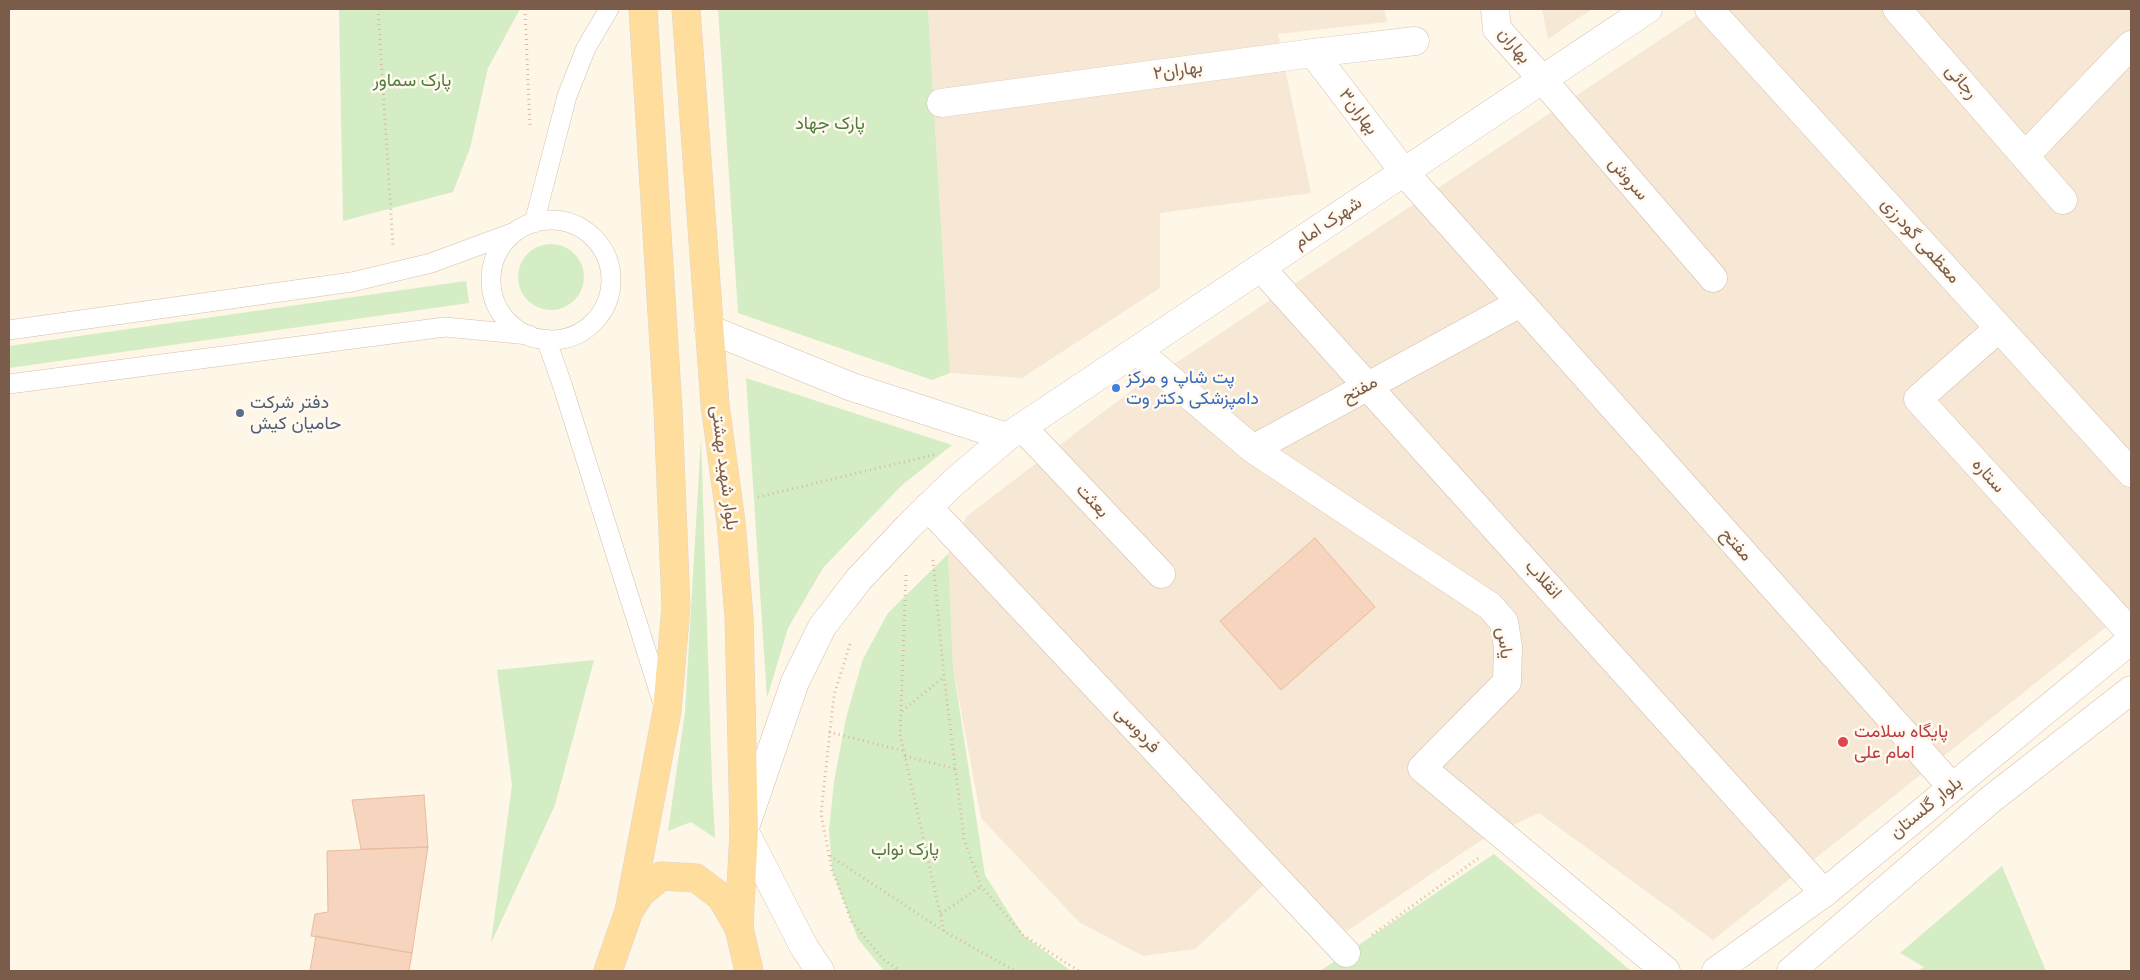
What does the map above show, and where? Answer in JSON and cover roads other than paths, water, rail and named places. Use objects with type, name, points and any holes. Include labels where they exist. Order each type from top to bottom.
[{"type":"main road","points":[[608,971],[629,911],[666,716],[676,607],[674,512],[643,9]]},
{"type":"main road","name":"بلوار شهید بهشتی","points":[[686,9],[715,405],[728,505],[739,617],[744,830],[739,928]]},
{"type":"main road","points":[[629,911],[640,894],[661,876],[696,878],[721,897],[739,928],[749,971]]},
{"type":"street","name":"بهاران","points":[[1495,9],[1497,29],[1542,79]]},
{"type":"street","name":"شهرک امام","points":[[744,830],[795,682],[822,627],[859,579],[954,482],[1015,432],[1648,9]]},
{"type":"street","name":"معظمی گودرزی","points":[[1708,9],[2131,473]]},
{"type":"street","name":"رجائی","points":[[1897,9],[2063,200]]},
{"type":"street","name":"بهاران۲","points":[[941,103],[1415,41]]},
{"type":"street","points":[[2025,156],[2131,45]]},
{"type":"street","name":"بهاران۳","points":[[1313,53],[1404,172]]},
{"type":"street","name":"سروش","points":[[1542,79],[1713,278]]},
{"type":"street","name":"مفتح","points":[[1404,172],[1952,787]]},
{"type":"street","name":"انقلاب","points":[[1261,268],[1824,893]]},
{"type":"street","name":"مفتح","points":[[1253,449],[1520,303]]},
{"type":"street","name":"ستاره","points":[[1999,328],[1918,399],[2131,633]]},
{"type":"street","points":[[709,329],[852,387],[1015,432]]},
{"type":"street","name":"یاس","points":[[1137,351],[1253,449],[1490,606],[1504,622],[1508,647],[1507,682],[1422,768],[1666,971]]},
{"type":"street","name":"بعثت","points":[[1015,432],[1161,574]]},
{"type":"street","name":"فردوسی","points":[[928,507],[1346,953]]},
{"type":"street","name":"بلوار گلستان","points":[[1716,971],[1824,893],[2131,640]]},
{"type":"street","name":"بلوار گلستان","points":[[1791,971],[1990,800],[2131,690]]},
{"type":"street","points":[[744,830],[804,947],[820,971]]},
{"type":"lane","points":[[534,222],[567,96],[586,48],[609,9]]},
{"type":"lane","points":[[9,330],[343,283],[431,263],[515,232],[534,222],[554,220],[574,224],[591,235],[604,251],[610,270],[610,290],[604,310],[591,325],[574,336],[554,340],[445,327],[9,384]]},
{"type":"lane","points":[[515,232],[503,244],[494,261],[491,280],[494,299],[503,316],[517,330],[537,337],[562,384],[666,716]]},
{"type":"place","name":"پت شاپ و مرکز دامپزشکی دکتر وت","points":[[1116,388]]},
{"type":"place","name":"دفتر شرکت حامیان کیش","points":[[240,413]]},
{"type":"place","name":"پایگاه سلامت امام علی","points":[[1843,742]]},
{"type":"park label","name":"پارک سماور","points":[[412,81]]},
{"type":"park label","name":"پارک جهاد","points":[[830,124]]},
{"type":"park label","name":"پارک نواب","points":[[905,850]]}]
